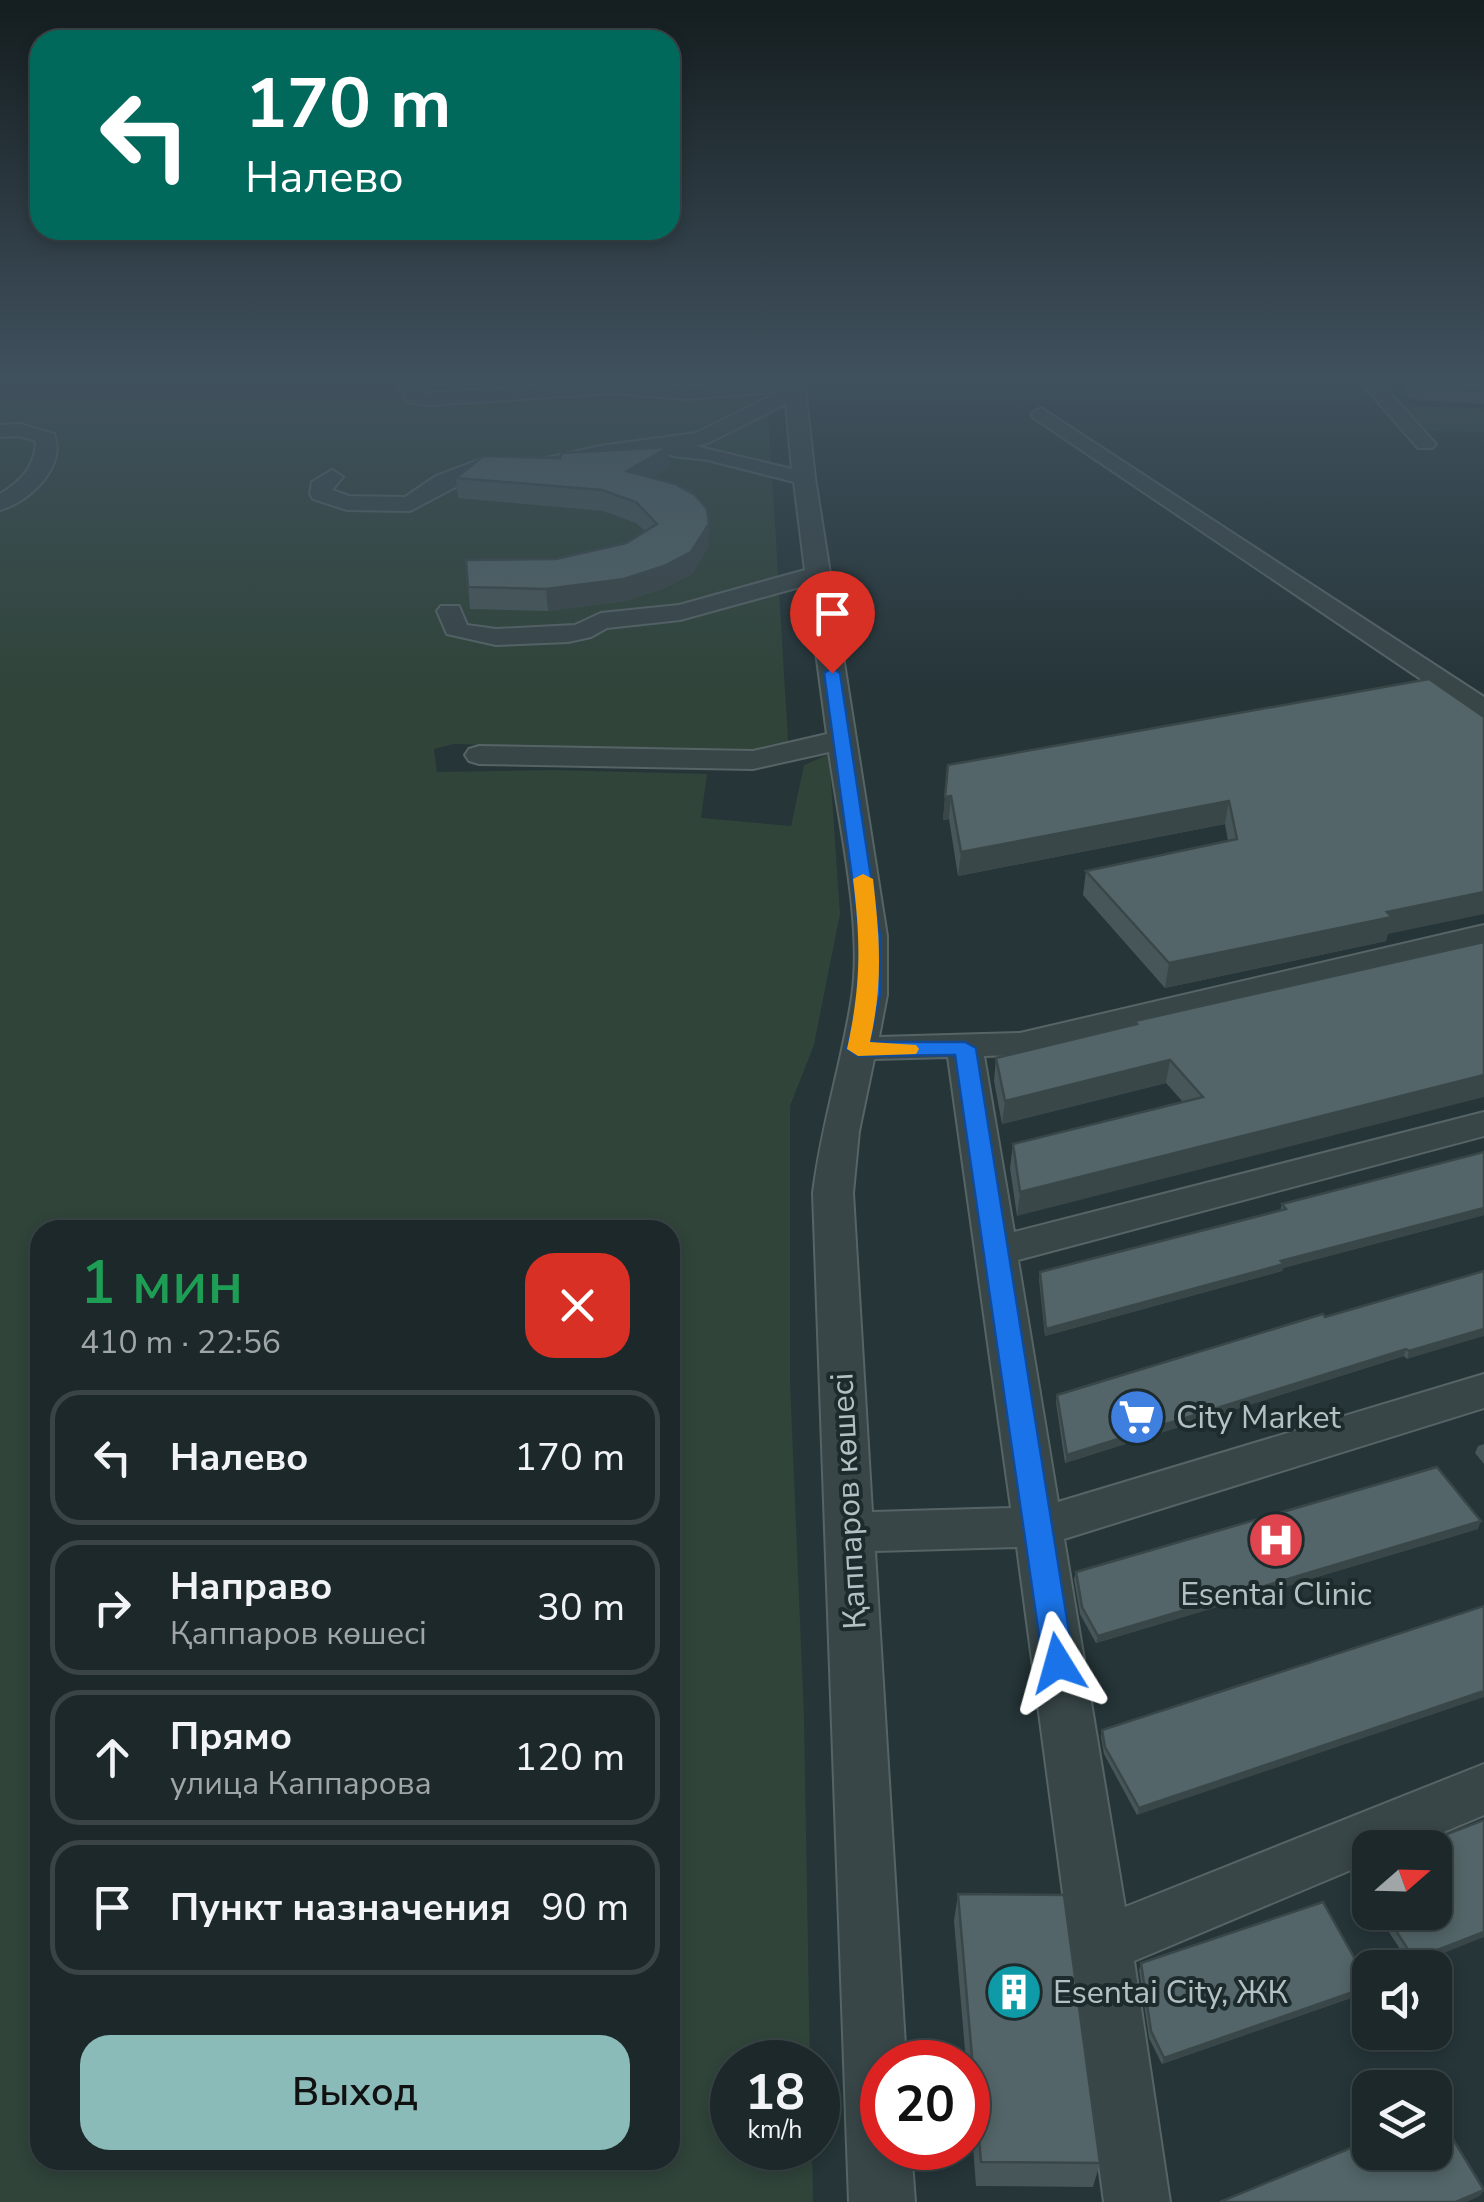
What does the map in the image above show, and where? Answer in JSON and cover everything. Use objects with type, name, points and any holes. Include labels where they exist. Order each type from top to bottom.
[{"type":"street","points":[[0,503],[33,482]]},
{"type":"street","points":[[326,482],[320,487],[321,494],[347,504],[410,504],[443,482]]},
{"type":"street","name":"Қаппаров көшесі","points":[[805,482],[870,936],[870,994],[840,1131],[832,1193],[882,2202]]},
{"type":"street","points":[[1144,482],[1484,709]]},
{"type":"street","points":[[450,611],[456,629],[462,633],[496,637],[568,634],[582,632],[601,621],[680,612],[818,574]]},
{"type":"street","points":[[479,756],[753,760],[789,756],[841,739]]},
{"type":"street","points":[[858,1049],[1020,1044],[1484,935]]},
{"type":"street","points":[[965,1048],[1040,1527],[1137,2202]]},
{"type":"street","points":[[996,1250],[1037,1243],[1484,1124]]},
{"type":"street","points":[[850,1532],[1040,1527],[1484,1391]]},
{"type":"street","points":[[1102,1945],[1484,1789]]},
{"type":"green space","points":[[0,482],[772,482],[789,755],[454,744],[434,749],[437,772],[707,774],[701,818],[791,826],[804,765],[829,754],[840,914],[814,1045],[790,1106],[790,1381],[804,1717],[810,2040],[710,2040],[710,2170],[812,2170],[813,2202],[0,2202]]},
{"type":"building","points":[[502,482],[667,482],[695,495],[707,509],[709,524],[691,552],[624,579],[546,589],[468,587],[466,560],[556,559],[626,543],[657,524],[636,502],[602,490]]},
{"type":"building","points":[[1429,679],[1484,717],[1484,892],[1387,912],[1392,917],[1169,963],[1086,871],[1237,839],[1229,801],[961,852],[951,796],[945,797],[948,765]]},
{"type":"building","points":[[1484,942],[1484,1075],[1020,1192],[1013,1144],[1203,1097],[1170,1060],[1005,1101],[996,1058],[1137,1024],[1135,1021]]},
{"type":"building","points":[[1484,1152],[1484,1208],[1046,1329],[1040,1272],[1286,1209],[1282,1204]]},
{"type":"building","points":[[1484,1271],[1484,1329],[1406,1349],[1067,1455],[1057,1395],[1323,1314],[1325,1317]]},
{"type":"building","points":[[1437,1467],[1481,1521],[1098,1636],[1082,1607],[1076,1572]]},
{"type":"building","points":[[1484,1606],[1484,1691],[1139,1808],[1105,1747],[1102,1730]]},
{"type":"building","points":[[1484,1820],[1484,1932],[1437,1950],[1408,1950],[1395,1930],[1452,1930],[1452,1832]]},
{"type":"building","name":"Esentai City, ЖК","points":[[958,1894],[1064,1895],[1100,2163],[990,2162],[990,2040],[971,2040]]},
{"type":"building","points":[[1323,1902],[1352,1954],[1352,1992],[1164,2058],[1151,2031],[1141,1963]]},
{"type":"building","points":[[1452,2138],[1484,2190],[1456,2202],[1220,2202],[1352,2147],[1352,2170],[1452,2170]]},
{"type":"slow traffic","points":[[863,879],[870,936],[870,994],[858,1049],[908,1049]]},
{"type":"place","name":"City Market","points":[[1137,1417]]},
{"type":"place","name":"Esentai Clinic","points":[[1276,1540]]},
{"type":"place","name":"Esentai City, ЖК","points":[[1014,1992]]},
{"type":"route","points":[[832,673],[854,804],[870,936],[870,994],[858,1049],[965,1048],[1058,1663]]}]
